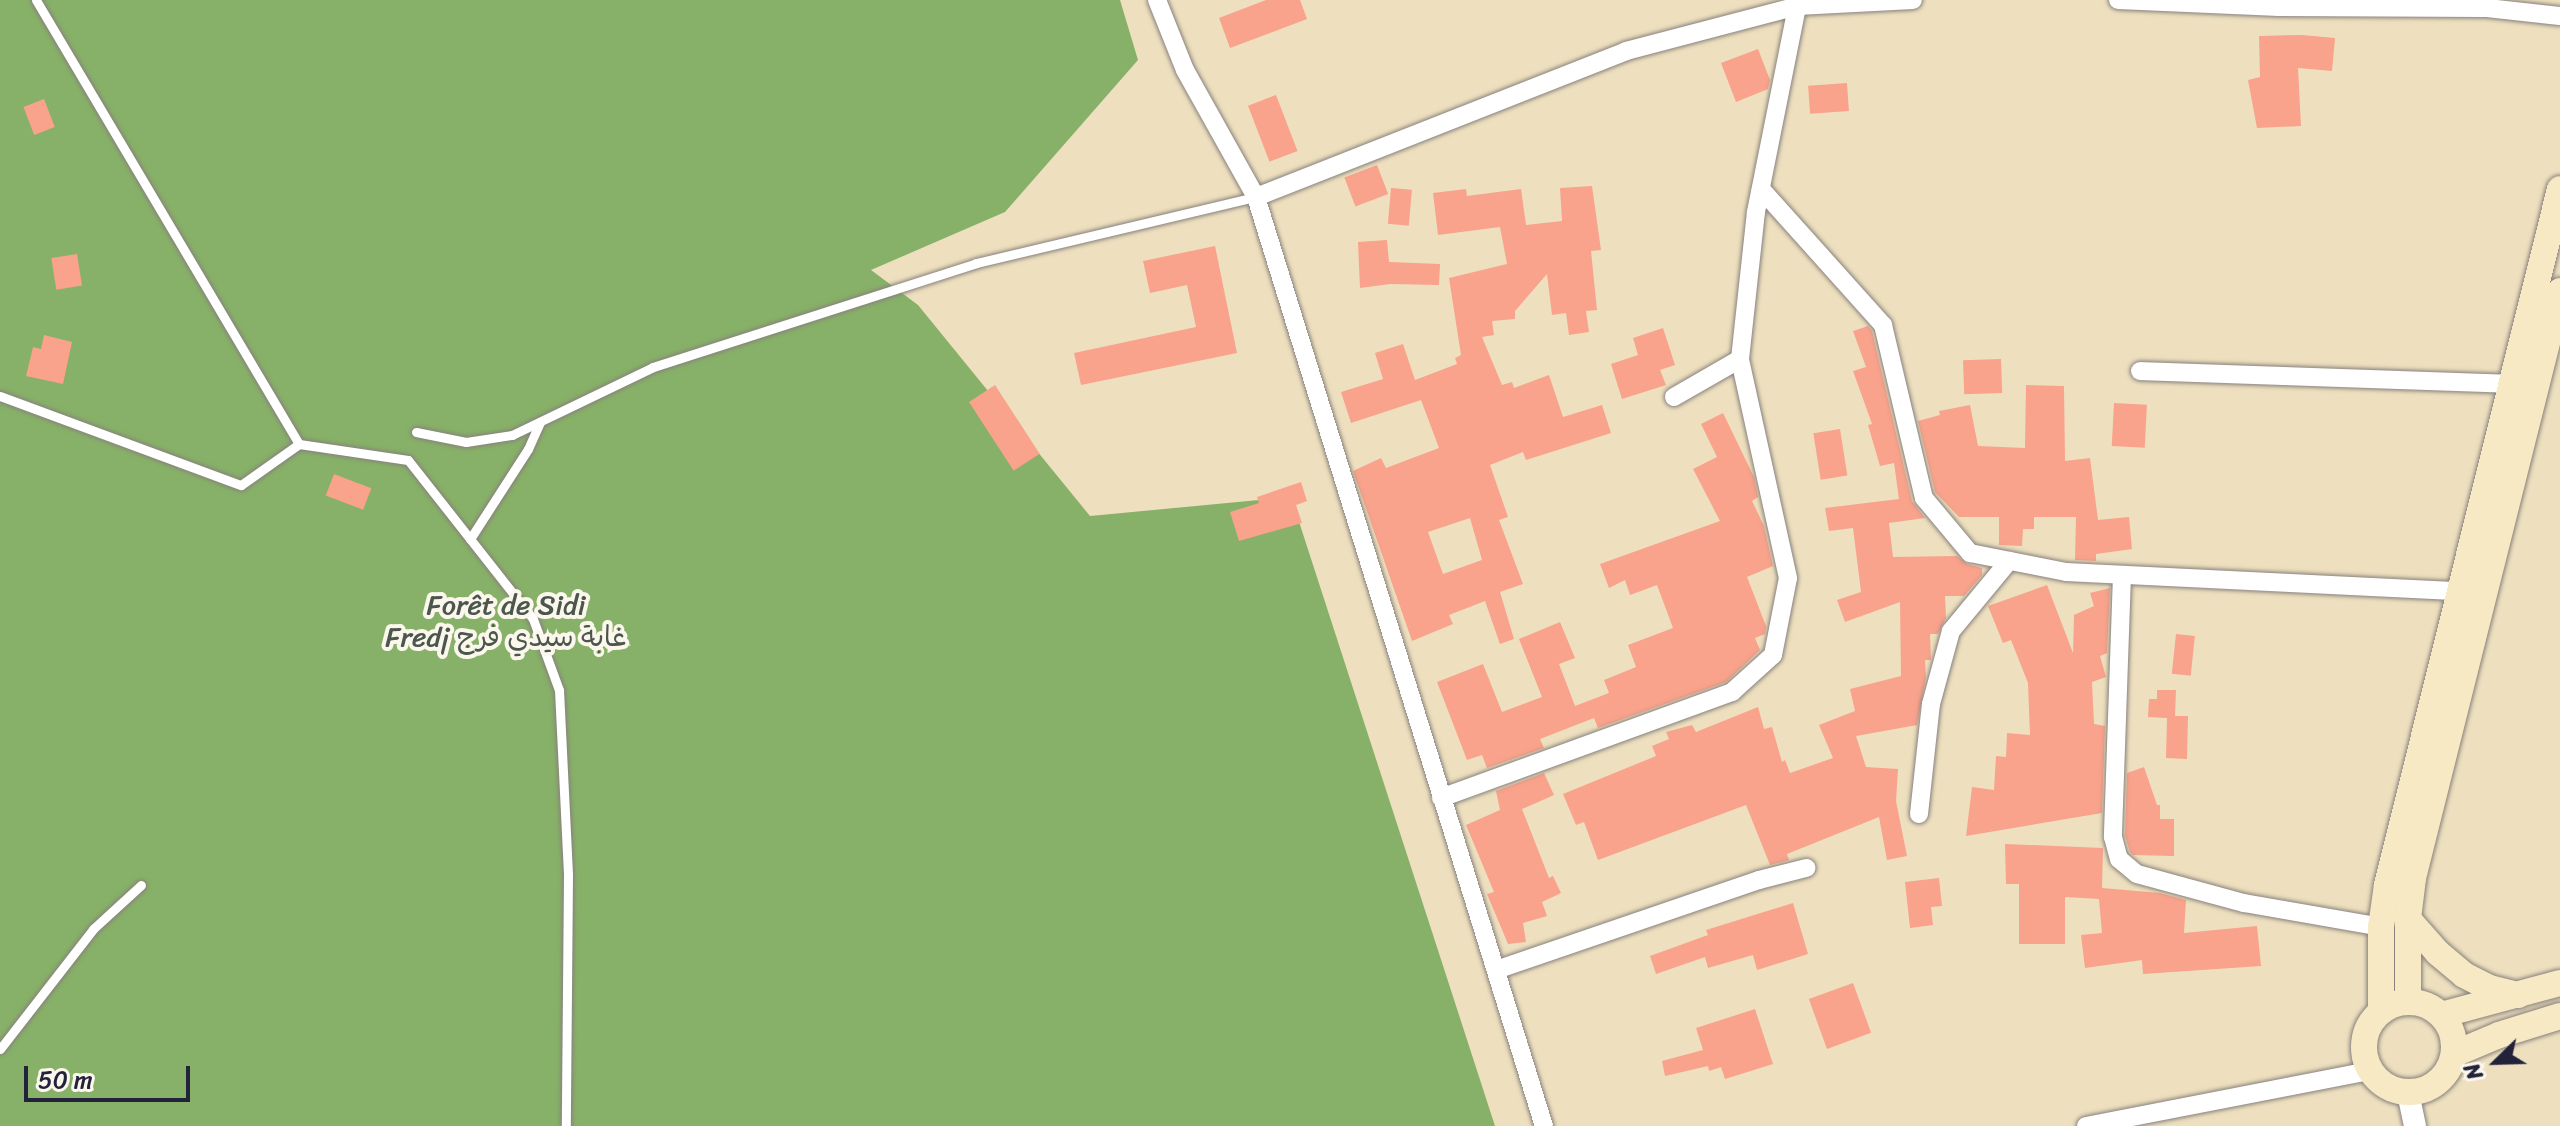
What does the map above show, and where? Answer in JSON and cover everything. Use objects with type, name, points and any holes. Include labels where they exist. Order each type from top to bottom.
[{"type":"main road","points":[[2381,1010],[2381,927],[2407,798],[2560,189]]},
{"type":"main road","points":[[2408,1001],[2408,919],[2413,878],[2450,720],[2560,291]]},
{"type":"main road","points":[[2408,919],[2438,953],[2464,975],[2490,988],[2518,995]]},
{"type":"main road","points":[[2441,1015],[2560,983]]},
{"type":"main road","points":[[2408,1001],[2420,1002],[2441,1015],[2453,1033],[2454,1054],[2438,1082],[2424,1090],[2408,1093],[2380,1082],[2370,1071],[2363,1045],[2372,1020],[2381,1010],[2408,1001]]},
{"type":"main road","points":[[2454,1054],[2499,1035],[2560,1016]]},
{"type":"street","points":[[1157,0],[1185,70],[1256,197],[1544,1126]]},
{"type":"street","points":[[1256,197],[1626,51],[1797,6],[1913,0]]},
{"type":"street","points":[[2118,0],[2279,7],[2487,8],[2560,16]]},
{"type":"street","points":[[1441,798],[1732,692],[1773,655],[1788,578],[1740,359],[1761,189],[1797,6]]},
{"type":"street","points":[[1761,189],[1883,325],[1924,498],[1970,553],[2066,572],[2459,591]]},
{"type":"street","points":[[1674,397],[1740,359]]},
{"type":"street","points":[[2140,371],[2513,384]]},
{"type":"street","points":[[1919,814],[1931,704],[1951,631],[2009,561]]},
{"type":"street","points":[[2122,575],[2113,837],[2119,859],[2137,874],[2216,896],[2381,927]]},
{"type":"street","points":[[1496,970],[1759,880],[1806,868]]},
{"type":"street","points":[[2086,1126],[2370,1071]]},
{"type":"street","points":[[2408,1093],[2415,1126]]},
{"type":"lane","points":[[36,0],[299,444]]},
{"type":"lane","points":[[416,432],[479,442],[512,435],[653,367],[976,263],[1256,197]]},
{"type":"lane","points":[[0,396],[241,485],[299,444],[408,460],[533,619],[559,690],[568,875],[566,1126]]},
{"type":"lane","points":[[470,539],[528,449],[541,422]]},
{"type":"lane","points":[[0,1049],[93,929],[141,885]]},
{"type":"green space","name":"Forêt de Sidi Fredj غابة سيدي فرج","points":[[0,0],[1120,0],[1138,60],[1005,212],[871,270],[918,305],[1090,516],[1291,497],[1495,1126],[0,1126]]},
{"type":"building","points":[[1266,0],[1300,0],[1307,19],[1230,48],[1219,18]]},
{"type":"building","points":[[2259,36],[2335,38],[2332,71],[2298,68],[2301,126],[2257,128],[2248,80],[2260,77]]},
{"type":"building","points":[[1758,49],[1770,80],[1768,89],[1736,102],[1721,63]]},
{"type":"building","points":[[1847,83],[1849,111],[1810,114],[1808,86]]},
{"type":"building","points":[[1276,95],[1298,151],[1269,162],[1248,106]]},
{"type":"building","points":[[44,99],[55,127],[34,135],[23,107]]},
{"type":"building","points":[[1377,165],[1388,194],[1355,206],[1344,178]]},
{"type":"building","points":[[1592,186],[1601,250],[1591,251],[1597,310],[1586,311],[1589,332],[1569,335],[1566,313],[1552,315],[1547,274],[1515,311],[1515,319],[1492,321],[1494,335],[1482,337],[1502,385],[1512,382],[1514,388],[1549,375],[1563,417],[1602,405],[1611,433],[1526,460],[1523,452],[1490,465],[1508,517],[1499,520],[1523,584],[1500,592],[1514,639],[1500,644],[1485,601],[1449,615],[1453,624],[1412,641],[1353,471],[1381,458],[1386,468],[1439,448],[1421,400],[1351,423],[1341,392],[1383,379],[1375,353],[1403,344],[1415,380],[1457,364],[1455,358],[1461,355],[1449,278],[1507,264],[1500,227],[1438,235],[1433,193],[1466,189],[1467,196],[1521,189],[1526,225],[1562,221],[1560,188]],"holes":[[[1470,518],[1482,560],[1443,574],[1428,532]]]},
{"type":"building","points":[[1391,188],[1412,190],[1409,226],[1388,224]]},
{"type":"building","points":[[1387,240],[1389,262],[1440,264],[1439,285],[1390,284],[1360,288],[1358,242]]},
{"type":"building","points":[[1215,246],[1237,353],[1081,385],[1074,353],[1196,327],[1187,285],[1150,293],[1143,261]]},
{"type":"building","points":[[77,254],[82,286],[56,290],[51,258]]},
{"type":"building","points":[[1868,326],[1872,331],[1912,501],[1925,518],[1889,523],[1893,557],[1957,556],[1967,564],[1982,568],[1982,575],[1964,596],[1945,596],[1946,618],[1938,634],[1930,634],[1931,660],[1925,660],[1926,677],[1917,725],[1856,736],[1866,767],[1898,769],[1896,801],[1907,856],[1887,860],[1879,817],[1787,854],[1789,860],[1770,865],[1746,805],[1598,860],[1584,822],[1576,825],[1563,794],[1656,756],[1652,746],[1669,739],[1666,732],[1692,725],[1696,732],[1758,707],[1764,729],[1772,727],[1782,762],[1785,760],[1790,773],[1833,758],[1819,725],[1855,711],[1850,689],[1901,676],[1900,602],[1845,622],[1837,600],[1861,592],[1853,528],[1829,531],[1825,508],[1899,499],[1894,463],[1880,466],[1868,425],[1872,424],[1853,371],[1866,367],[1853,331]]},
{"type":"building","points":[[1663,328],[1675,365],[1660,370],[1666,385],[1622,399],[1611,364],[1638,355],[1633,338]]},
{"type":"building","points":[[44,335],[72,342],[63,384],[26,376],[33,347],[41,349]]},
{"type":"building","points":[[2001,359],[2002,393],[1964,394],[1963,360]]},
{"type":"building","points":[[995,385],[1040,454],[1014,471],[969,402]]},
{"type":"building","points":[[2026,385],[2064,386],[2065,461],[2090,458],[2098,520],[2129,517],[2132,549],[2096,554],[2096,561],[2075,560],[2076,517],[2034,517],[2034,529],[2023,529],[2022,546],[1999,545],[1999,517],[1959,517],[1935,492],[1918,421],[1940,415],[1939,411],[1970,405],[1978,446],[2025,448]]},
{"type":"building","points":[[2114,403],[2147,405],[2145,448],[2112,446]]},
{"type":"building","points":[[1723,413],[1754,477],[1758,497],[1752,501],[1764,526],[1773,566],[1747,577],[1766,626],[1765,634],[1755,638],[1760,650],[1726,682],[1598,728],[1594,718],[1540,739],[1544,748],[1487,768],[1482,755],[1467,760],[1437,682],[1483,664],[1502,712],[1542,697],[1519,639],[1560,622],[1575,658],[1559,664],[1575,706],[1609,693],[1604,680],[1636,667],[1628,645],[1673,628],[1657,585],[1630,595],[1625,580],[1609,588],[1600,564],[1720,521],[1693,469],[1717,457],[1701,424]]},
{"type":"building","points":[[1840,429],[1847,475],[1821,480],[1813,433]]},
{"type":"building","points":[[334,474],[371,488],[363,510],[326,495]]},
{"type":"building","points":[[1301,482],[1307,501],[1296,505],[1302,523],[1239,541],[1230,512],[1259,503],[1257,497]]},
{"type":"building","points":[[2047,585],[2073,653],[2074,615],[2094,606],[2090,593],[2110,588],[2107,653],[2100,656],[2106,677],[2092,682],[2094,724],[2105,726],[2102,813],[1966,836],[1972,787],[1994,790],[1996,756],[2006,757],[2007,733],[2030,735],[2028,683],[2011,640],[2003,643],[1988,606]]},
{"type":"building","points":[[2176,634],[2195,636],[2191,676],[2172,674]]},
{"type":"building","points":[[2157,690],[2176,690],[2175,716],[2188,716],[2187,759],[2166,758],[2167,718],[2148,717],[2149,699],[2157,699]]},
{"type":"building","points":[[2144,767],[2157,805],[2160,805],[2160,819],[2174,819],[2174,856],[2133,855],[2130,852],[2125,836],[2127,773]]},
{"type":"building","points":[[1544,773],[1554,795],[1522,809],[1549,878],[1553,876],[1561,893],[1542,902],[1547,916],[1523,923],[1526,942],[1508,944],[1487,894],[1494,892],[1466,825],[1500,810],[1496,791]]},
{"type":"building","points":[[2005,844],[2103,848],[2102,888],[2160,893],[2186,900],[2184,933],[2257,926],[2261,966],[2143,974],[2142,960],[2085,968],[2081,935],[2102,933],[2099,899],[2065,897],[2065,944],[2019,944],[2019,884],[2006,884]]},
{"type":"building","points":[[1939,878],[1942,906],[1931,907],[1933,925],[1910,928],[1905,882]]},
{"type":"building","points":[[1793,903],[1808,954],[1757,970],[1753,955],[1708,968],[1705,957],[1656,974],[1650,956],[1708,935],[1706,930]]},
{"type":"building","points":[[1853,983],[1871,1033],[1827,1049],[1809,999]]},
{"type":"building","points":[[1755,1009],[1773,1064],[1725,1079],[1721,1067],[1709,1071],[1708,1066],[1665,1076],[1662,1061],[1703,1050],[1696,1028]]}]
